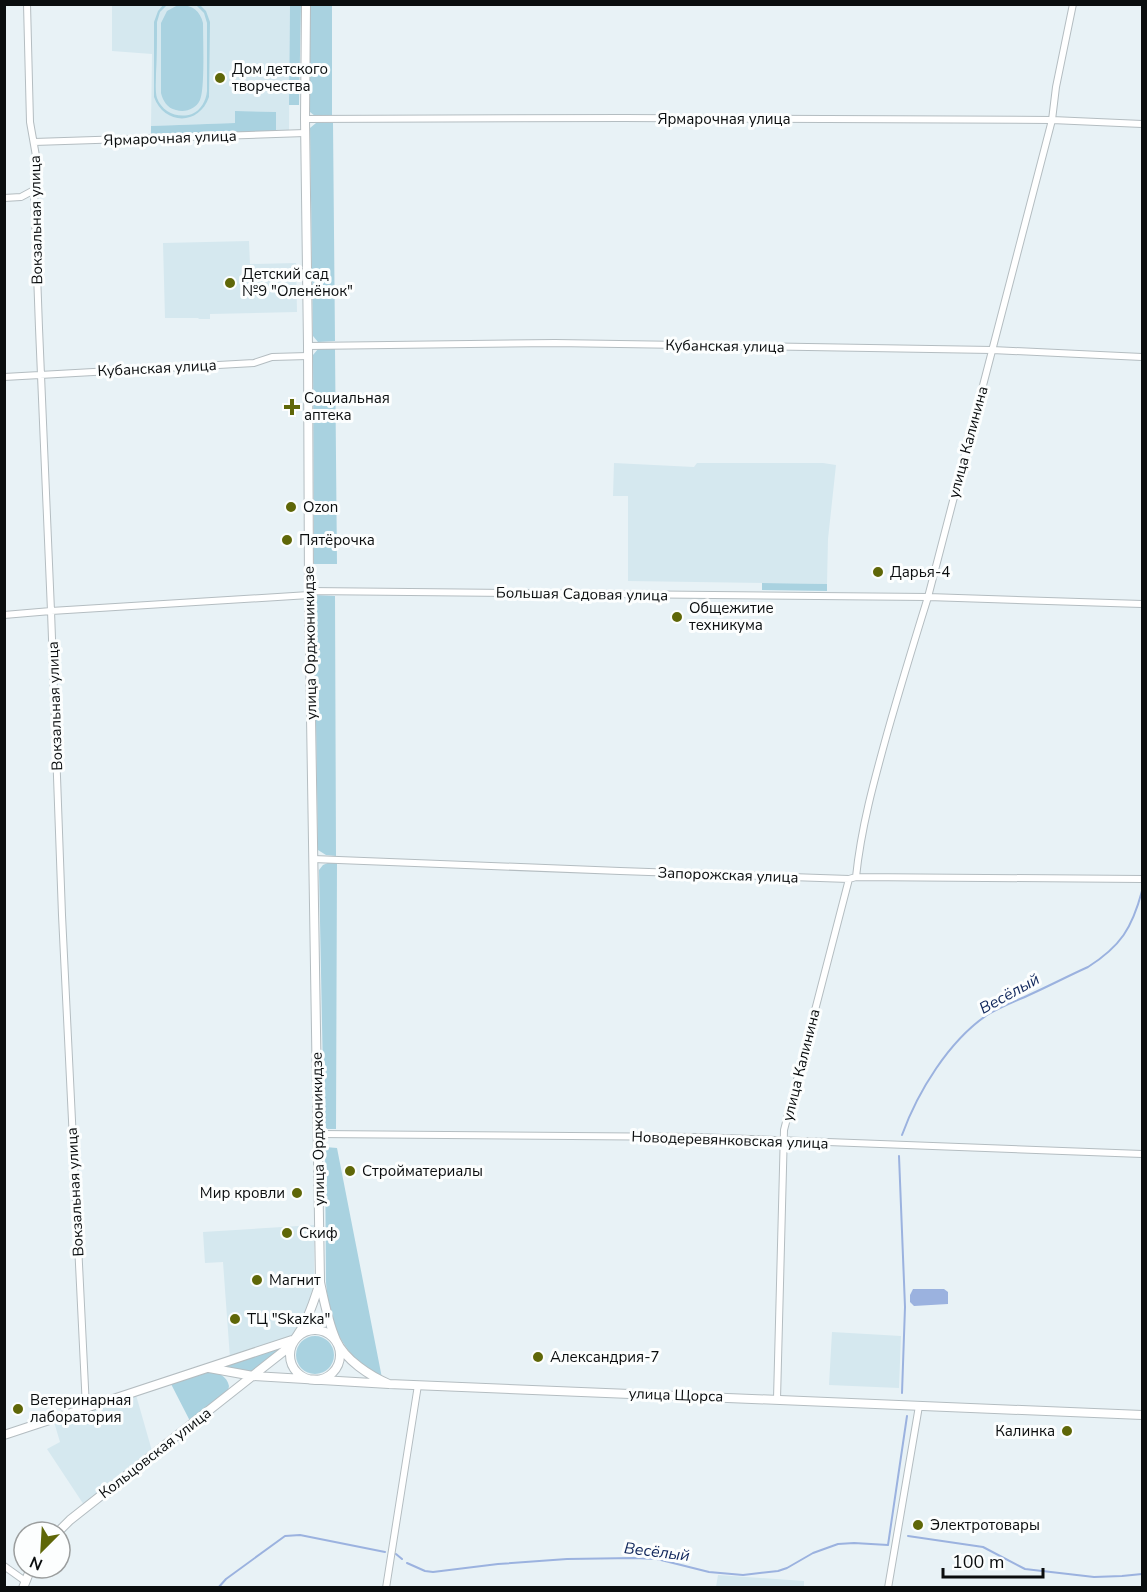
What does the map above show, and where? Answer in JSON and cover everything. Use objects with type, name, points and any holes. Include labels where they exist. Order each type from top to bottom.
[{"type":"main road","name":"улица Орджоникидзе","points":[[306,4],[309,593],[320,1282]]},
{"type":"main road","points":[[320,1282],[340,1353],[340,1361],[329,1376],[314,1380],[298,1374],[291,1363],[291,1350],[309,1314],[320,1282]]},
{"type":"main road","points":[[296,1339],[305,1332],[315,1330],[326,1332],[363,1370],[389,1384]]},
{"type":"main road","name":"улица Щорса","points":[[4,1435],[296,1339]]},
{"type":"main road","name":"Кольцовская улица","points":[[70,1520],[253,1376],[296,1339]]},
{"type":"main road","name":"улица Щорса","points":[[209,1368],[253,1376],[389,1384],[1143,1415]]},
{"type":"street","name":"Вокзальная улица","points":[[27,4],[30,122],[36,156],[34,190],[62,915],[86,1408]]},
{"type":"street","name":"улица Калинина","points":[[777,1399],[786,1122],[853,878],[869,797],[928,597],[1052,120],[1056,87],[1073,4]]},
{"type":"street","name":"Ярмарочная улица","points":[[305,119],[1052,120],[1143,124]]},
{"type":"street","name":"Ярмарочная улица","points":[[34,142],[305,133]]},
{"type":"street","points":[[4,198],[21,197],[34,190]]},
{"type":"street","name":"Кубанская улица","points":[[308,346],[555,343],[992,350],[1143,357]]},
{"type":"street","name":"Кубанская улица","points":[[4,376],[254,363],[272,357],[308,356]]},
{"type":"street","name":"Большая Садовая улица","points":[[4,615],[309,593],[928,597],[1143,604]]},
{"type":"street","name":"Запорожская улица","points":[[313,859],[853,878],[1143,879]]},
{"type":"street","name":"Новодеревянковская улица","points":[[318,1134],[697,1137],[1143,1154]]},
{"type":"street","points":[[386,1587],[418,1385]]},
{"type":"street","points":[[888,1587],[919,1406]]},
{"type":"street","points":[[4,1566],[24,1584]]},
{"type":"shaded area","points":[[164,4],[167,5],[160,12],[157,22],[156,89],[159,103],[167,111],[176,115],[192,114],[198,110],[204,102],[207,91],[207,23],[204,13],[196,5],[200,5],[206,11],[210,22],[209,97],[198,113],[190,117],[173,117],[165,113],[154,97],[154,22],[158,11]]},
{"type":"shaded area","name":"Дом детского творчества","points":[[112,5],[290,5],[289,130],[276,131],[276,112],[236,111],[235,123],[151,126],[152,54],[112,51]]},
{"type":"shaded area","points":[[178,5],[194,9],[200,15],[203,23],[202,94],[196,106],[183,111],[168,106],[161,93],[161,23],[167,11]]},
{"type":"shaded area","points":[[290,5],[301,5],[299,105],[289,105]]},
{"type":"shaded area","points":[[310,5],[332,5],[332,116],[315,116],[310,112]]},
{"type":"shaded area","points":[[235,111],[276,112],[276,131],[151,135],[151,126],[235,123]]},
{"type":"shaded area","points":[[316,123],[333,123],[335,341],[318,342],[313,336],[310,128]]},
{"type":"shaded area","name":"Детский сад №9 \"Оленёнок\"","points":[[249,241],[250,264],[296,263],[297,312],[210,314],[210,319],[165,318],[163,243]]},
{"type":"shaded area","points":[[318,349],[335,349],[337,564],[314,564],[313,355]]},
{"type":"shaded area","points":[[614,463],[694,467],[697,463],[823,463],[836,465],[828,539],[827,584],[628,581],[628,496],[613,496]]},
{"type":"shaded area","points":[[762,583],[827,584],[827,591],[762,590]]},
{"type":"shaded area","points":[[314,595],[335,596],[336,856],[326,855],[318,850]]},
{"type":"shaded area","points":[[330,862],[337,863],[336,1129],[327,1129],[324,1125],[319,870]]},
{"type":"shaded area","points":[[325,1147],[337,1148],[382,1378],[350,1353],[331,1315],[326,1282]]},
{"type":"shaded area","points":[[314,1225],[314,1285],[305,1313],[293,1338],[230,1358],[223,1262],[205,1263],[203,1232]]},
{"type":"shaded area","points":[[913,1289],[944,1289],[948,1292],[948,1304],[914,1306],[910,1302]]},
{"type":"shaded area","points":[[832,1332],[901,1336],[899,1388],[829,1385]]},
{"type":"shaded area","points":[[315,1336],[329,1341],[334,1355],[329,1369],[315,1374],[301,1369],[296,1355],[301,1341]]},
{"type":"shaded area","points":[[283,1347],[253,1372],[223,1367]]},
{"type":"shaded area","points":[[209,1372],[224,1377],[229,1386],[228,1391],[190,1421],[171,1384]]},
{"type":"shaded area","points":[[136,1395],[152,1451],[84,1505],[47,1449],[60,1442],[54,1422]]},
{"type":"shaded area","points":[[718,1575],[804,1581],[804,1587],[716,1587]]},
{"type":"waterway","name":"Весёлый","points":[[902,1135],[917,1101],[936,1068],[960,1039],[992,1012],[1088,967],[1109,951],[1129,926],[1142,891]]},
{"type":"waterway","name":"Весёлый","points":[[899,1156],[905,1307],[902,1393]]},
{"type":"waterway","name":"Весёлый","points":[[407,1563],[433,1572],[567,1559],[634,1558],[657,1559],[709,1572],[743,1575],[778,1571],[813,1553],[838,1544],[888,1545],[907,1416]]},
{"type":"waterway","name":"Весёлый","points":[[218,1588],[226,1579],[285,1536],[300,1535],[385,1552]]},
{"type":"waterway","points":[[908,1536],[983,1547],[1025,1569],[1094,1577],[1142,1574]]},
{"type":"waterway","name":"Весёлый","points":[[396,1554],[402,1559]]},
{"type":"place","name":"Дом детского творчества","points":[[220,78]]},
{"type":"place","name":"Детский сад №9 \"Оленёнок\"","points":[[230,283]]},
{"type":"place","name":"Социальная аптека","points":[[292,407]]},
{"type":"place","name":"Ozon","points":[[291,507]]},
{"type":"place","name":"Пятёрочка","points":[[287,540]]},
{"type":"place","name":"Дарья-4","points":[[878,572]]},
{"type":"place","name":"Общежитие техникума","points":[[677,617]]},
{"type":"place","name":"Стройматериалы","points":[[350,1171]]},
{"type":"place","name":"Мир кровли","points":[[297,1193]]},
{"type":"place","name":"Скиф","points":[[287,1233]]},
{"type":"place","name":"Магнит","points":[[257,1280]]},
{"type":"place","name":"ТЦ \"Skazka\"","points":[[235,1319]]},
{"type":"place","name":"Александрия-7","points":[[538,1357]]},
{"type":"place","name":"Ветеринарная лаборатория","points":[[18,1409]]},
{"type":"place","name":"Калинка","points":[[1067,1431]]},
{"type":"place","name":"Электротовары","points":[[918,1525]]}]
